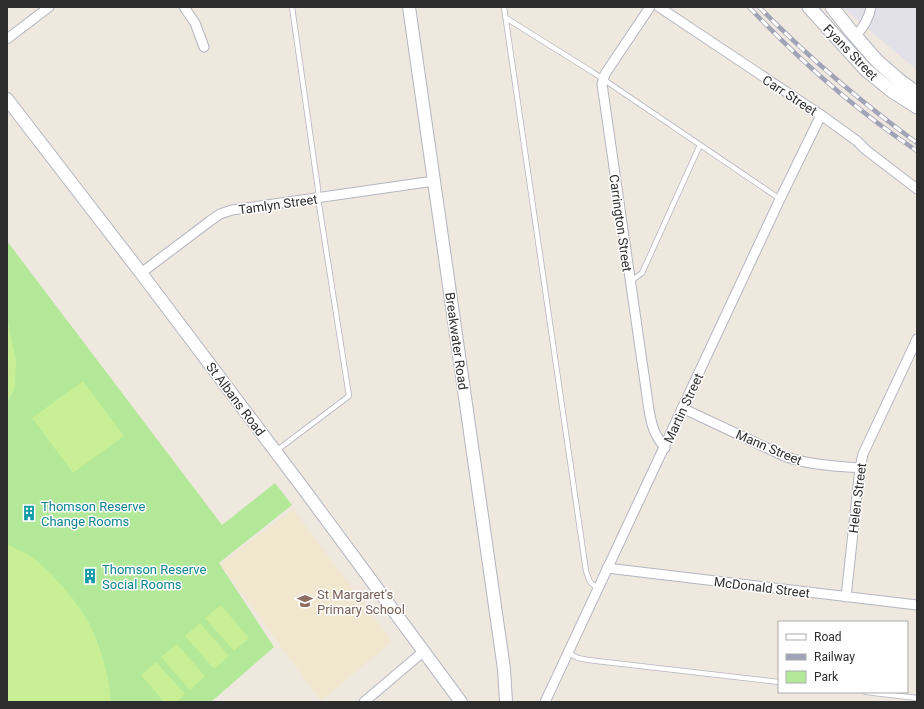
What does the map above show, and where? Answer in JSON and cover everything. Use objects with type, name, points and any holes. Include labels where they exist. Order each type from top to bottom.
[{"type":"main road","name":"Fyans Street","points":[[809,7],[860,65],[875,79],[917,107]]},
{"type":"main road","name":"Fyans Street","points":[[838,9],[856,36],[877,61],[900,81],[917,93]]},
{"type":"main road","points":[[828,28],[838,9]]},
{"type":"main road","points":[[840,41],[856,36]]},
{"type":"street","points":[[7,40],[49,7]]},
{"type":"street","points":[[184,7],[195,23],[204,47]]},
{"type":"street","name":"Breakwater Road","points":[[409,7],[505,674],[506,702]]},
{"type":"street","points":[[603,79],[650,7]]},
{"type":"street","name":"Carr Street","points":[[659,7],[821,115],[857,141],[866,150],[917,189]]},
{"type":"street","points":[[856,36],[869,17],[871,7]]},
{"type":"street","name":"Carrington Street","points":[[603,79],[603,92],[652,426],[656,437],[665,448]]},
{"type":"street","name":"St Albans Road","points":[[7,99],[276,452],[461,702]]},
{"type":"street","name":"Martin Street","points":[[545,702],[665,448],[682,408],[780,199],[821,115]]},
{"type":"street","name":"Tamlyn Street","points":[[141,273],[220,214],[232,210],[434,181]]},
{"type":"street","name":"Helen Street","points":[[846,597],[860,468],[863,454],[917,339]]},
{"type":"street","name":"Mann Street","points":[[682,408],[784,456],[809,464],[860,468]]},
{"type":"street","name":"McDonald Street","points":[[607,568],[917,605]]},
{"type":"street","points":[[364,702],[424,650]]},
{"type":"street","name":"Breakwater Road","points":[[505,674],[514,702]]},
{"type":"lane","points":[[276,452],[349,396],[318,198],[318,189],[292,7]]},
{"type":"lane","points":[[504,7],[586,571],[590,582],[598,589]]},
{"type":"lane","points":[[506,18],[603,79],[780,199]]},
{"type":"lane","points":[[630,282],[642,273],[700,145]]},
{"type":"lane","points":[[568,653],[578,658],[588,660],[778,682]]},
{"type":"lane","points":[[874,693],[917,698]]},
{"type":"shaded area","points":[[842,7],[917,7],[917,70],[879,38]]},
{"type":"shaded area","name":"St Margaret's Primary School","points":[[293,509],[390,638],[390,643],[321,701],[220,564]]},
{"type":"green space","points":[[7,241],[222,525],[275,483],[292,505],[219,563],[274,647],[211,702],[7,702]]},
{"type":"green space","points":[[7,318],[16,361],[15,388],[7,403]]},
{"type":"green space","points":[[83,381],[124,436],[73,473],[32,418]]},
{"type":"green space","points":[[7,544],[36,560],[49,572],[74,601],[89,623],[106,669],[111,702],[7,702]]},
{"type":"green space","points":[[221,605],[249,638],[234,651],[205,618]]},
{"type":"green space","points":[[200,623],[229,656],[214,669],[185,636]]},
{"type":"green space","points":[[177,644],[205,676],[190,690],[161,657]]},
{"type":"green space","points":[[156,662],[185,694],[176,702],[164,702],[141,675]]},
{"type":"railway","points":[[749,7],[768,27],[829,84],[872,119],[917,151]]},
{"type":"railway","points":[[759,7],[796,44],[835,78],[917,143]]},
{"type":"place","name":"Thomson Reserve Change Rooms","points":[[29,513]]},
{"type":"place","name":"Thomson Reserve Social Rooms","points":[[90,576]]},
{"type":"place","name":"St Margaret's Primary School","points":[[305,601]]}]
